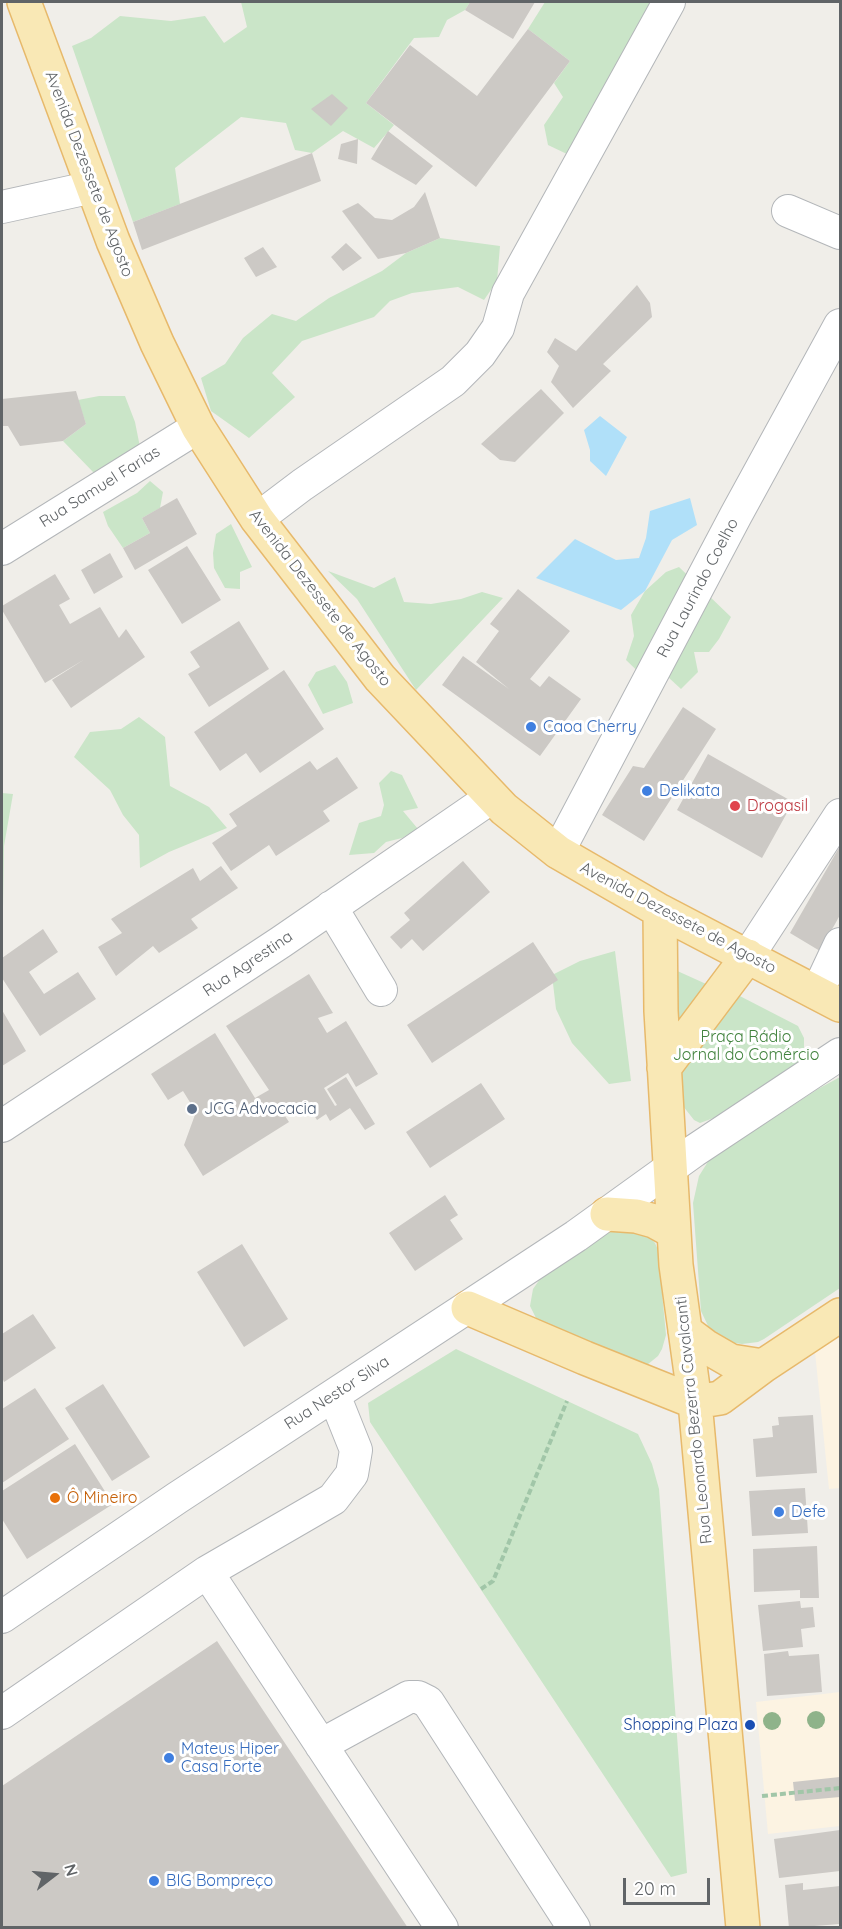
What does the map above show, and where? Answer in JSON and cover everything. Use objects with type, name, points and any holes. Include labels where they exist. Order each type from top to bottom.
[{"type":"main road","name":"Avenida Dezessete de Agosto","points":[[24,2],[113,241],[198,427],[257,519],[380,678],[504,809],[558,852],[660,911],[829,999]]},
{"type":"main road","name":"Rua Leonardo Bezerra Cavalcanti","points":[[660,911],[659,964],[674,1232],[695,1402],[743,1928]]},
{"type":"main road","points":[[664,1068],[748,956]]},
{"type":"main road","points":[[607,1214],[636,1216],[654,1221],[674,1232]]},
{"type":"main road","points":[[468,1308],[695,1402],[720,1398],[840,1315]]},
{"type":"main road","points":[[685,1331],[731,1361],[764,1366]]},
{"type":"street","points":[[257,519],[302,485],[453,381],[480,354],[498,328],[508,293],[669,2]]},
{"type":"street","points":[[2,207],[93,187]]},
{"type":"street","points":[[788,210],[840,233]]},
{"type":"street","name":"Rua Laurindo Coelho","points":[[558,852],[736,515],[840,326]]},
{"type":"street","name":"Rua Samuel Farias","points":[[2,549],[198,427]]},
{"type":"street","name":"Rua Agrestina","points":[[2,1126],[492,797]]},
{"type":"street","points":[[748,956],[840,815]]},
{"type":"street","points":[[331,907],[381,990]]},
{"type":"street","points":[[829,999],[840,944]]},
{"type":"street","name":"Rua Nestor Silva","points":[[4,1610],[468,1308],[840,1054]]},
{"type":"street","points":[[2,1713],[207,1572],[333,1499],[352,1474],[356,1450],[334,1395]]},
{"type":"street","points":[[207,1572],[442,1928]]},
{"type":"street","points":[[321,1745],[409,1697],[418,1697],[428,1702],[574,1928]]},
{"type":"path","points":[[481,1589],[493,1581],[567,1401]]},
{"type":"path","points":[[755,1796],[840,1788]]},
{"type":"shaded area","points":[[840,1335],[840,1488],[829,1489],[815,1352]]},
{"type":"shaded area","points":[[840,1692],[840,1826],[768,1834],[756,1702]]},
{"type":"green space","points":[[241,2],[470,2],[465,10],[447,20],[439,37],[414,38],[366,103],[394,125],[374,148],[343,131],[312,153],[295,150],[286,123],[241,117],[175,168],[180,204],[133,222],[72,46],[91,38],[120,16],[171,21],[205,16],[224,43],[247,27]]},
{"type":"green space","points":[[545,2],[669,2],[569,155],[548,145],[544,125],[563,97],[554,83],[570,61],[528,29]]},
{"type":"green space","points":[[440,238],[500,246],[497,281],[484,300],[458,287],[412,293],[390,301],[374,317],[302,341],[272,373],[295,397],[249,438],[211,411],[201,378],[225,364],[243,338],[272,314],[296,321],[329,298],[382,271],[406,253]]},
{"type":"green space","points":[[99,396],[125,396],[135,422],[140,447],[95,474],[63,441],[86,424],[78,400]]},
{"type":"green space","points":[[150,481],[163,492],[160,508],[142,518],[150,533],[123,548],[108,526],[103,512],[137,493]]},
{"type":"green space","points":[[231,524],[252,567],[240,572],[240,589],[225,588],[214,568],[213,553],[216,534]]},
{"type":"green space","points":[[679,567],[731,617],[709,652],[694,652],[698,672],[681,689],[668,677],[654,687],[626,660],[634,636],[631,615],[645,591],[666,572]]},
{"type":"green space","points":[[328,571],[374,588],[395,577],[404,602],[431,604],[461,599],[482,592],[503,598],[416,690],[357,599]]},
{"type":"green space","points":[[335,665],[347,682],[353,703],[323,714],[308,685],[316,672]]},
{"type":"green space","points":[[139,717],[165,737],[170,786],[209,807],[227,828],[169,852],[140,868],[139,835],[123,815],[110,790],[74,757],[90,732],[121,729]]},
{"type":"green space","points":[[391,771],[402,775],[418,808],[403,811],[418,829],[402,838],[386,842],[374,853],[349,855],[359,823],[381,816],[384,805],[379,783]]},
{"type":"green space","points":[[2,793],[13,794],[4,846],[2,908]]},
{"type":"green space","points":[[615,951],[631,1081],[609,1084],[572,1043],[556,1009],[552,975],[580,961]]},
{"type":"green space","name":"Praça Rádio Jornal do Comércio","points":[[673,969],[715,988],[677,1033]]},
{"type":"green space","name":"Praça Rádio Jornal do Comércio","points":[[734,993],[798,1026],[804,1038],[804,1050],[798,1062],[792,1067],[719,1116],[700,1123],[694,1120],[683,1106],[673,1071]]},
{"type":"green space","name":"Praça Rádio Jornal do Comércio","points":[[840,1077],[840,1288],[758,1342],[742,1344],[727,1342],[709,1328],[701,1311],[693,1203],[699,1176],[709,1160]]},
{"type":"green space","points":[[628,1226],[650,1237],[658,1250],[666,1335],[658,1356],[639,1368],[537,1320],[530,1306],[533,1289],[540,1279],[610,1230]]},
{"type":"green space","points":[[456,1349],[638,1434],[652,1464],[659,1489],[687,1873],[671,1877],[370,1422],[368,1403]]},
{"type":"water","points":[[600,416],[627,437],[606,476],[590,461],[590,450],[584,430]]},
{"type":"water","points":[[690,498],[697,525],[672,540],[645,591],[621,610],[536,578],[575,539],[616,560],[639,558],[646,538],[650,511]]},
{"type":"building","points":[[470,2],[535,2],[513,39],[465,10]]},
{"type":"building","points":[[528,29],[570,61],[476,187],[366,103],[410,45],[477,96]]},
{"type":"building","points":[[332,94],[348,108],[331,126],[311,109]]},
{"type":"building","points":[[388,131],[433,166],[416,185],[371,159]]},
{"type":"building","points":[[358,139],[357,164],[338,159],[341,144]]},
{"type":"building","points":[[312,153],[321,181],[142,250],[133,222]]},
{"type":"building","points":[[425,192],[440,238],[406,253],[378,259],[342,211],[358,203],[375,218],[392,220],[414,207]]},
{"type":"building","points":[[346,243],[362,258],[343,271],[331,257]]},
{"type":"building","points":[[263,247],[277,267],[256,277],[244,258]]},
{"type":"building","points":[[637,285],[650,303],[652,317],[603,364],[611,371],[573,408],[551,382],[559,366],[547,352],[555,338],[576,351]]},
{"type":"building","points":[[541,389],[564,413],[515,462],[500,460],[481,444]]},
{"type":"building","points":[[76,391],[86,424],[63,441],[20,446],[8,426],[2,426],[2,399]]},
{"type":"building","points":[[177,498],[197,534],[135,570],[123,548],[150,533],[142,518]]},
{"type":"building","points":[[187,546],[221,600],[182,624],[148,570]]},
{"type":"building","points":[[110,553],[123,577],[94,594],[81,570]]},
{"type":"building","points":[[55,574],[70,599],[59,605],[70,624],[100,607],[119,638],[126,629],[145,657],[71,708],[52,680],[85,659],[45,683],[2,610],[2,606]]},
{"type":"building","points":[[518,589],[570,631],[530,679],[540,687],[549,676],[581,699],[540,756],[442,685],[463,656],[509,689],[476,662],[499,631],[490,624]]},
{"type":"building","points":[[239,621],[269,669],[209,707],[188,674],[200,667],[190,652]]},
{"type":"building","points":[[284,670],[324,729],[260,773],[246,753],[220,771],[194,732]]},
{"type":"building","name":"Delikata","points":[[683,707],[716,729],[644,841],[602,815],[633,766],[644,768]]},
{"type":"building","name":"Drogasil","points":[[708,754],[793,802],[762,858],[677,810]]},
{"type":"building","points":[[337,757],[358,788],[323,811],[330,821],[276,856],[269,845],[231,871],[212,843],[237,826],[229,814],[310,761],[317,770]]},
{"type":"building","points":[[840,846],[840,915],[820,951],[790,933]]},
{"type":"building","points":[[463,861],[490,892],[423,951],[412,939],[401,949],[390,937],[410,920],[404,913]]},
{"type":"building","points":[[221,866],[238,888],[191,919],[198,928],[159,953],[153,946],[116,976],[98,947],[122,933],[111,919],[193,868],[200,881]]},
{"type":"building","points":[[43,929],[58,952],[29,972],[44,994],[78,972],[96,999],[40,1036],[2,978],[2,958]]},
{"type":"building","points":[[533,942],[558,980],[432,1063],[407,1025]]},
{"type":"building","points":[[309,974],[333,1013],[318,1018],[327,1033],[346,1021],[378,1074],[356,1087],[348,1073],[324,1088],[335,1106],[337,1105],[327,1089],[346,1077],[375,1124],[365,1130],[350,1108],[330,1121],[326,1114],[317,1120],[306,1102],[285,1116],[289,1122],[203,1176],[184,1145],[196,1112],[183,1091],[168,1100],[151,1074],[215,1033],[255,1098],[269,1090],[226,1026]]},
{"type":"building","points":[[2,1010],[26,1051],[2,1066]]},
{"type":"building","points":[[481,1083],[505,1119],[430,1168],[406,1132]]},
{"type":"building","points":[[445,1195],[458,1215],[450,1220],[463,1239],[415,1271],[389,1233]]},
{"type":"building","points":[[242,1244],[288,1319],[244,1347],[197,1272]]},
{"type":"building","points":[[33,1314],[56,1348],[4,1382],[2,1334]]},
{"type":"building","points":[[103,1384],[150,1457],[112,1481],[65,1408]]},
{"type":"building","points":[[35,1388],[69,1439],[2,1483],[2,1409]]},
{"type":"building","points":[[813,1415],[817,1473],[756,1477],[753,1439],[773,1437],[772,1426],[779,1425],[778,1417]]},
{"type":"building","name":"Ô Mineiro","points":[[75,1444],[113,1504],[27,1559],[2,1519],[2,1491]]},
{"type":"building","name":"Defe","points":[[805,1488],[808,1533],[752,1536],[749,1491]]},
{"type":"building","points":[[817,1546],[819,1598],[800,1598],[800,1590],[754,1592],[753,1549]]},
{"type":"building","points":[[800,1601],[801,1608],[813,1607],[815,1627],[801,1629],[803,1647],[763,1651],[758,1605]]},
{"type":"building","name":"Mateus Hiper Casa Forte","points":[[217,1641],[408,1928],[2,1928],[2,1786]]},
{"type":"building","points":[[788,1651],[789,1656],[819,1654],[822,1692],[767,1696],[764,1654]]},
{"type":"building","points":[[840,1777],[840,1797],[795,1801],[793,1782]]},
{"type":"building","points":[[840,1830],[840,1871],[779,1878],[774,1839]]},
{"type":"building","points":[[803,1883],[803,1890],[840,1886],[840,1924],[789,1928],[785,1885]]},
{"type":"place","name":"Caoa Cherry","points":[[531,727]]},
{"type":"place","name":"Delikata","points":[[647,791]]},
{"type":"place","name":"Drogasil","points":[[735,806]]},
{"type":"place","name":"JCG Advocacia","points":[[192,1109]]},
{"type":"place","name":"Ô Mineiro","points":[[55,1498]]},
{"type":"place","name":"Defe","points":[[779,1512]]},
{"type":"place","name":"Shopping Plaza","points":[[750,1725]]},
{"type":"place","name":"Mateus Hiper Casa Forte","points":[[169,1758]]},
{"type":"place","name":"BIG Bompreço","points":[[154,1881]]}]
